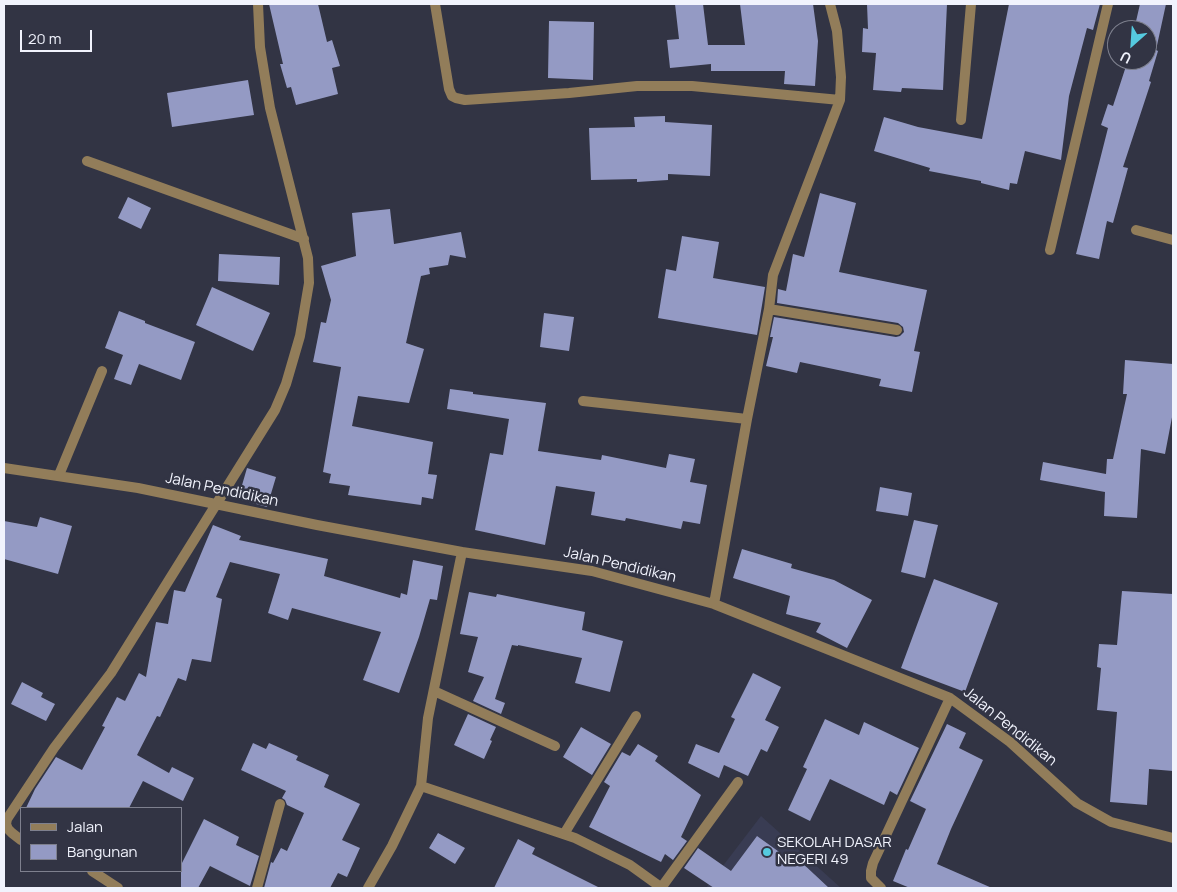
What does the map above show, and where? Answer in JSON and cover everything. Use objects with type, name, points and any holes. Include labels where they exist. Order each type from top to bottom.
[{"type":"street","points":[[20,839],[8,829],[7,819],[54,748],[111,673],[275,410],[286,384],[300,336],[309,282],[308,258],[270,108],[260,47],[258,4]]},
{"type":"street","points":[[435,4],[449,90],[452,96],[456,98],[465,100],[637,86],[692,86],[840,100]]},
{"type":"street","points":[[714,604],[769,309],[773,275],[840,100],[841,77],[837,32],[830,4]]},
{"type":"street","points":[[961,120],[971,4]]},
{"type":"street","points":[[1050,250],[1108,4]]},
{"type":"street","points":[[87,161],[304,239]]},
{"type":"street","points":[[1136,230],[1173,240]]},
{"type":"street","points":[[769,309],[897,330]]},
{"type":"street","points":[[59,475],[102,371]]},
{"type":"street","points":[[583,401],[747,419]]},
{"type":"street","name":"Jalan Pendidikan","points":[[4,468],[138,488],[214,505],[462,552],[592,571],[714,604],[950,698],[1010,742],[1077,803],[1111,822],[1173,838]]},
{"type":"street","points":[[368,888],[392,846],[421,786],[428,718],[462,552]]},
{"type":"street","points":[[434,691],[555,746]]},
{"type":"street","points":[[881,888],[871,878],[870,871],[950,698]]},
{"type":"street","points":[[564,834],[636,716]]},
{"type":"street","points":[[421,786],[564,834],[630,865],[661,888],[738,782]]},
{"type":"street","points":[[257,888],[280,804]]},
{"type":"street","points":[[94,872],[118,888]]},
{"type":"shaded area","name":"SEKOLAH DASAR NEGERI 49","points":[[761,816],[841,888],[706,888]]},
{"type":"building","points":[[269,4],[318,4],[327,42],[332,40],[340,66],[332,68],[338,94],[296,105],[291,87],[287,88],[280,64],[283,64]]},
{"type":"building","points":[[675,4],[703,4],[708,45],[745,45],[740,4],[813,4],[818,41],[815,86],[784,84],[785,71],[711,71],[711,64],[670,68],[667,40],[679,39]]},
{"type":"building","points":[[867,4],[947,4],[943,90],[902,88],[901,92],[873,90],[876,53],[862,52],[863,28],[868,29]]},
{"type":"building","points":[[1009,4],[1100,4],[1093,30],[1087,28],[1069,96],[1061,160],[1025,151],[1017,184],[1010,183],[1009,190],[981,183],[981,181],[929,171],[930,168],[874,151],[884,117],[918,127],[982,139]]},
{"type":"building","points":[[1140,4],[1166,4],[1157,45],[1157,20],[1136,20]]},
{"type":"building","points":[[549,21],[594,22],[593,80],[548,78]]},
{"type":"building","points":[[1125,70],[1152,70],[1149,81],[1151,82],[1123,167],[1128,168],[1113,223],[1107,221],[1099,259],[1076,254],[1108,128],[1101,125],[1108,104],[1113,106]]},
{"type":"building","points":[[248,80],[254,115],[172,127],[167,93]]},
{"type":"building","points":[[665,116],[665,122],[712,125],[710,176],[668,174],[668,180],[637,182],[637,179],[591,180],[589,128],[635,127],[634,117]]},
{"type":"building","points":[[820,193],[856,203],[839,272],[927,290],[914,351],[920,352],[912,392],[879,386],[881,379],[800,362],[797,373],[766,366],[773,337],[770,337],[774,317],[896,337],[904,332],[903,327],[898,323],[777,303],[778,289],[786,291],[793,254],[804,257]]},
{"type":"building","points":[[128,197],[151,208],[141,229],[118,218]]},
{"type":"building","points":[[390,209],[394,244],[461,232],[466,258],[450,255],[448,265],[429,268],[430,274],[421,276],[406,343],[424,349],[409,403],[358,396],[352,426],[433,442],[428,474],[437,475],[433,499],[422,497],[421,505],[348,495],[350,486],[329,483],[331,474],[323,472],[341,367],[313,362],[321,322],[326,323],[331,300],[321,266],[356,256],[352,213]]},
{"type":"building","points":[[682,236],[719,242],[713,278],[765,287],[757,335],[658,318],[666,269],[676,271]]},
{"type":"building","points":[[219,254],[280,257],[279,285],[218,281]]},
{"type":"building","points":[[212,287],[270,313],[253,351],[196,325]]},
{"type":"building","points":[[119,311],[195,342],[181,380],[139,364],[131,385],[114,379],[123,355],[105,348]]},
{"type":"building","points":[[544,313],[574,317],[569,351],[540,347]]},
{"type":"building","points":[[1125,360],[1173,364],[1173,412],[1165,454],[1141,449],[1137,518],[1104,516],[1105,492],[1040,480],[1043,462],[1106,474],[1107,459],[1113,459],[1127,394],[1123,394]]},
{"type":"building","points":[[450,389],[473,392],[473,394],[546,403],[538,451],[601,460],[602,455],[666,468],[669,454],[695,459],[690,482],[707,485],[700,524],[683,521],[681,529],[626,518],[625,521],[591,515],[595,492],[556,486],[545,545],[475,530],[490,453],[503,455],[509,419],[447,409]]},
{"type":"building","points":[[247,468],[276,477],[267,507],[238,499]]},
{"type":"building","points":[[880,487],[912,493],[908,516],[876,511]]},
{"type":"building","points":[[40,517],[72,526],[58,574],[4,559],[4,521],[37,527]]},
{"type":"building","points":[[914,520],[938,525],[925,578],[901,572]]},
{"type":"building","points":[[213,525],[241,536],[239,540],[328,559],[324,576],[400,598],[401,593],[407,595],[413,560],[443,566],[437,600],[430,599],[399,693],[363,680],[381,632],[292,608],[288,620],[268,613],[280,574],[230,562],[216,597],[222,599],[211,662],[192,659],[186,681],[178,678],[160,717],[157,716],[137,755],[169,773],[172,767],[194,778],[183,801],[143,781],[130,807],[26,807],[35,789],[56,757],[82,770],[105,727],[102,726],[117,697],[125,701],[139,673],[146,677],[156,622],[168,624],[174,590],[185,592]]},
{"type":"building","points":[[742,549],[792,564],[791,568],[834,580],[872,600],[847,648],[816,632],[821,623],[786,614],[790,596],[733,578]]},
{"type":"building","points":[[934,579],[998,603],[965,692],[901,668]]},
{"type":"building","points":[[1122,591],[1173,594],[1173,771],[1149,769],[1147,805],[1110,802],[1117,712],[1097,710],[1101,668],[1097,667],[1099,644],[1117,645]]},
{"type":"building","points":[[469,592],[496,597],[497,594],[585,612],[582,630],[623,641],[610,692],[575,683],[582,658],[512,645],[495,699],[505,703],[501,714],[473,701],[484,677],[468,672],[478,637],[460,634]]},
{"type":"building","points":[[753,673],[781,687],[765,720],[779,727],[767,752],[761,749],[748,776],[724,765],[719,778],[688,763],[696,744],[719,753],[735,719],[731,717]]},
{"type":"building","points":[[22,682],[43,693],[41,697],[55,704],[46,721],[11,704]]},
{"type":"building","points":[[468,714],[496,727],[484,759],[454,745]]},
{"type":"building","points":[[825,719],[859,735],[864,722],[919,748],[897,795],[890,791],[884,805],[830,779],[810,821],[788,810],[807,769],[803,767]]},
{"type":"building","points":[[947,724],[966,733],[959,748],[983,760],[937,864],[992,888],[910,888],[893,881],[906,849],[908,850],[926,809],[910,801]]},
{"type":"building","points":[[581,727],[611,744],[592,775],[563,757]]},
{"type":"building","points":[[253,743],[266,749],[269,743],[298,756],[296,760],[329,775],[324,787],[360,804],[342,840],[360,848],[347,877],[338,873],[330,888],[264,888],[271,862],[273,863],[281,848],[287,851],[304,813],[287,805],[282,798],[286,791],[241,770]]},
{"type":"building","points":[[638,744],[658,756],[655,761],[701,795],[681,837],[687,841],[673,860],[665,854],[661,862],[589,827],[610,786],[604,782],[622,752],[630,756]]},
{"type":"building","points":[[204,819],[239,837],[236,845],[259,856],[250,886],[210,866],[198,888],[181,888],[182,863]]},
{"type":"building","points":[[438,833],[465,848],[455,864],[429,848]]},
{"type":"building","name":"SEKOLAH DASAR NEGERI 49","points":[[757,836],[796,864],[799,860],[829,888],[714,888],[684,868],[698,848],[731,871]]},
{"type":"building","points":[[518,839],[535,848],[532,854],[600,888],[494,888]]},
{"type":"place","name":"SEKOLAH DASAR NEGERI 49","points":[[767,852]]}]
